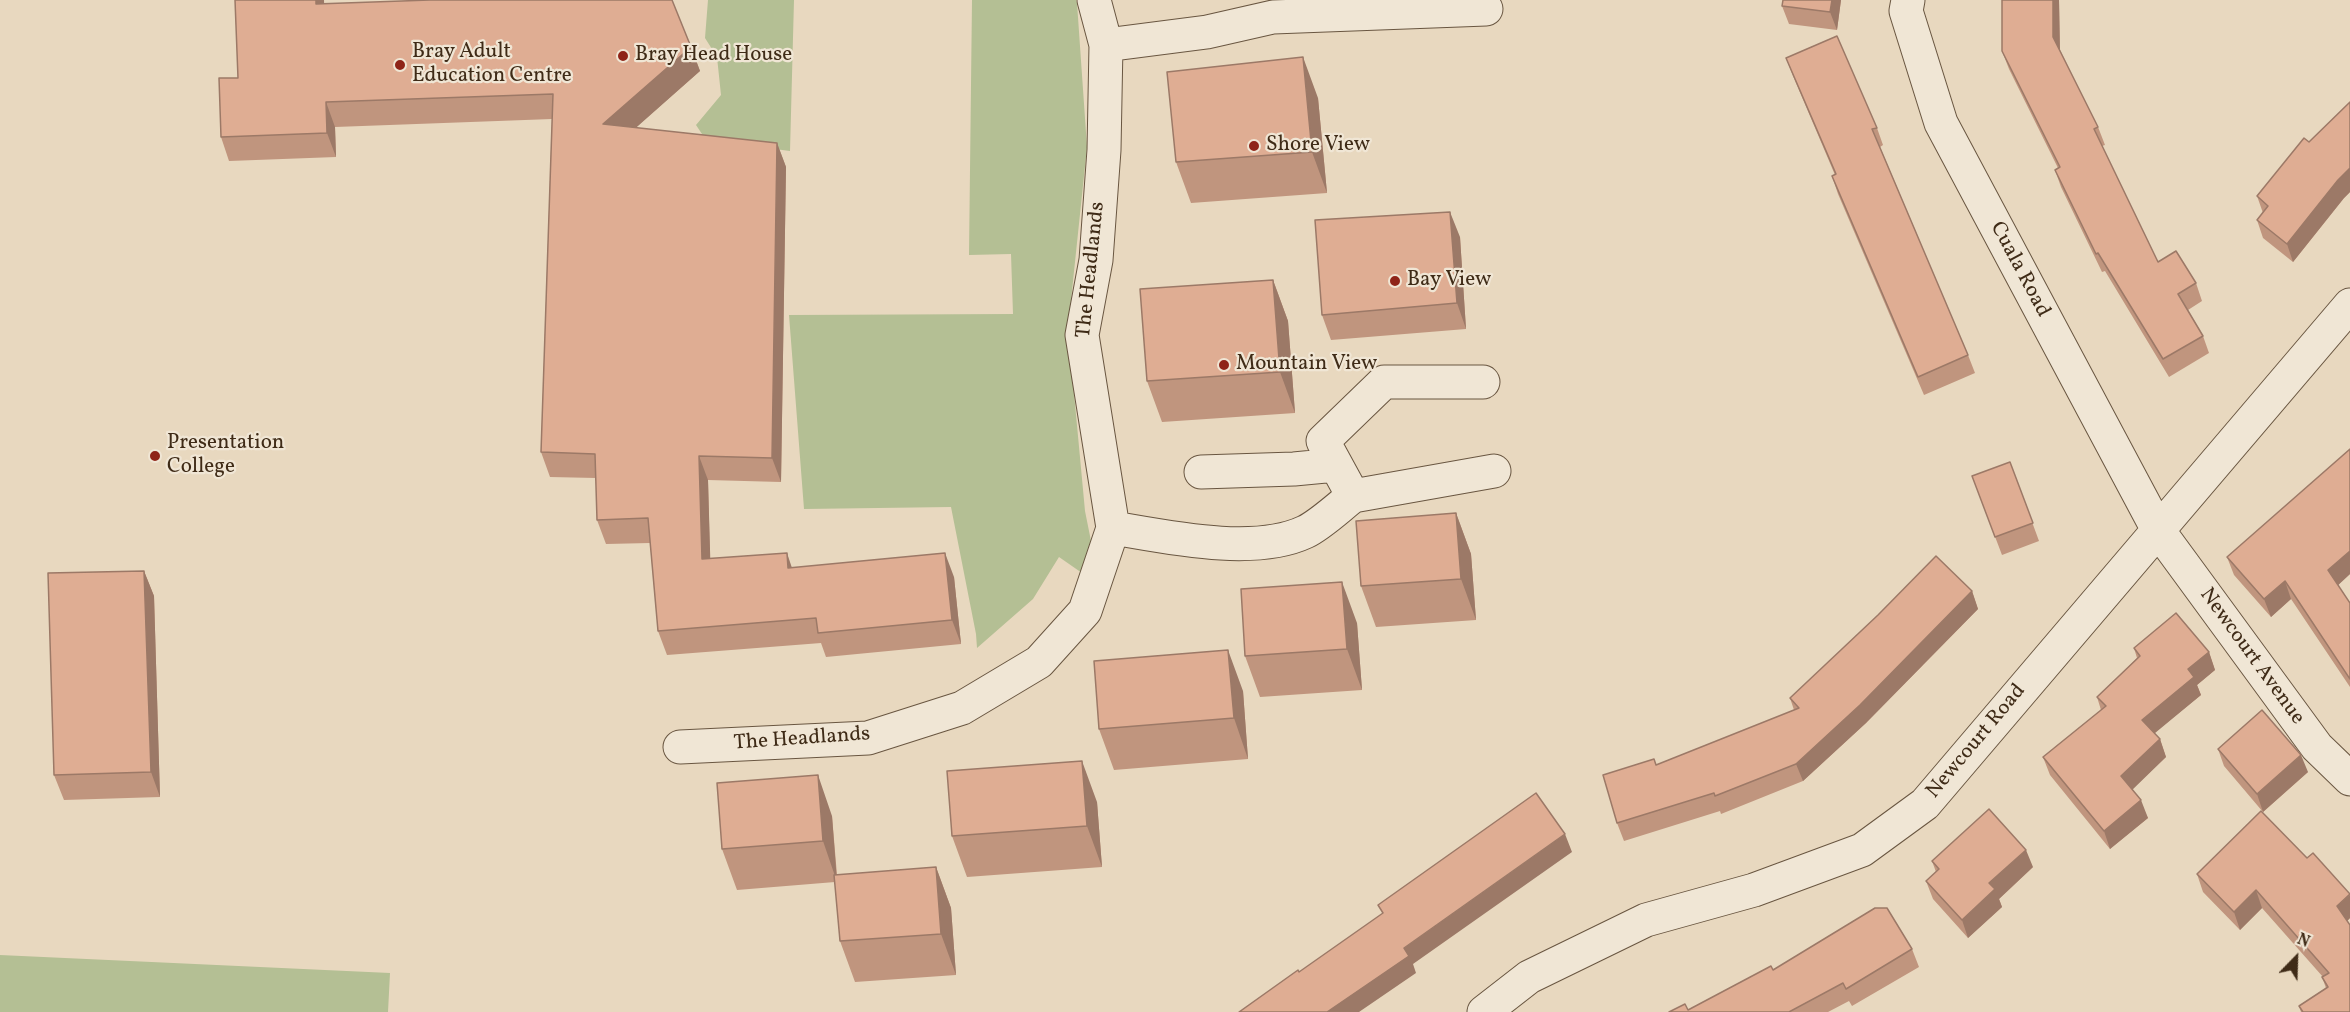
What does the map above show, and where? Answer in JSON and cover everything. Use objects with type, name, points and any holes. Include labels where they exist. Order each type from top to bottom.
[{"type":"street","name":"The Headlands","points":[[680,747],[868,738],[962,708],[1038,662],[1085,611],[1113,528],[1082,335],[1096,260],[1104,150],[1106,45],[1094,0]]},
{"type":"street","name":"Cuala Road","points":[[1908,0],[1906,11],[1941,123],[2158,530]]},
{"type":"street","points":[[1106,45],[1207,32],[1273,17],[1486,9]]},
{"type":"street","name":"Newcourt Road","points":[[1484,1012],[1529,977],[1646,920],[1754,890],[1862,850],[1925,804],[2350,305]]},
{"type":"street","points":[[1353,496],[1323,441],[1384,382],[1483,382]]},
{"type":"street","points":[[1201,472],[1294,469],[1336,465]]},
{"type":"street","points":[[1113,528],[1169,538],[1258,544],[1306,532],[1353,496],[1494,471]]},
{"type":"street","name":"Newcourt Avenue","points":[[2158,530],[2318,747],[2350,779]]},
{"type":"green space","points":[[708,0],[794,0],[790,151],[706,140],[696,125],[721,95],[717,57],[705,38]]},
{"type":"green space","points":[[972,0],[1076,0],[1077,3],[1087,147],[1068,329],[1085,511],[1091,541],[1082,573],[1059,557],[1033,599],[977,648],[951,507],[804,509],[789,315],[1013,314],[1011,254],[969,255]]},
{"type":"green space","points":[[0,955],[390,973],[388,1012],[0,1012]]},
{"type":"building","points":[[235,0],[316,0],[316,4],[430,0],[672,0],[691,47],[603,124],[777,143],[772,458],[699,456],[702,559],[787,553],[788,568],[945,553],[952,620],[818,633],[816,618],[658,631],[648,518],[597,520],[595,454],[541,452],[553,94],[326,102],[327,133],[221,137],[219,78],[238,78]]},
{"type":"building","points":[[1783,0],[1832,0],[1830,12],[1782,6]]},
{"type":"building","points":[[2002,0],[2053,0],[2053,37],[2098,127],[2094,129],[2158,262],[2176,251],[2196,283],[2178,294],[2203,336],[2163,359],[2098,253],[2096,254],[2055,170],[2060,167],[2002,51]]},
{"type":"building","points":[[1837,36],[1877,128],[1872,129],[1968,355],[1918,377],[1832,176],[1836,174],[1786,58]]},
{"type":"building","points":[[1303,57],[1312,152],[1176,162],[1167,72]]},
{"type":"building","points":[[2350,102],[2350,168],[2287,244],[2257,220],[2268,206],[2257,196],[2304,138],[2309,142]]},
{"type":"building","name":"Bay View","points":[[1450,212],[1457,303],[1322,315],[1315,220]]},
{"type":"building","points":[[1273,280],[1280,372],[1147,381],[1140,289]]},
{"type":"building","points":[[2350,449],[2350,551],[2328,570],[2350,603],[2350,679],[2285,581],[2264,599],[2227,557]]},
{"type":"building","points":[[2010,462],[2033,523],[1995,537],[1972,476]]},
{"type":"building","points":[[1456,513],[1461,579],[1361,586],[1356,521]]},
{"type":"building","points":[[1936,556],[1972,591],[1860,705],[1796,764],[1715,796],[1714,793],[1617,823],[1603,775],[1654,759],[1656,765],[1799,708],[1790,698],[1878,615]]},
{"type":"building","points":[[144,571],[151,772],[54,775],[48,573]]},
{"type":"building","points":[[1342,582],[1347,649],[1245,656],[1241,589]]},
{"type":"building","points":[[2176,613],[2209,652],[2188,669],[2194,677],[2142,720],[2160,739],[2121,776],[2141,800],[2104,831],[2043,757],[2106,706],[2097,697],[2140,656],[2134,648]]},
{"type":"building","points":[[1228,650],[1234,718],[1099,729],[1094,661]]},
{"type":"building","points":[[2262,710],[2301,755],[2257,794],[2218,749]]},
{"type":"building","points":[[1082,761],[1087,826],[952,836],[947,771]]},
{"type":"building","points":[[818,775],[823,841],[722,849],[717,783]]},
{"type":"building","points":[[1536,793],[1565,834],[1404,948],[1409,956],[1327,1012],[1239,1012],[1383,913],[1378,905]]},
{"type":"building","points":[[1989,809],[2026,850],[1989,883],[1995,889],[1962,920],[1926,881],[1939,869],[1932,861]]},
{"type":"building","points":[[2261,811],[2307,858],[2313,853],[2350,894],[2337,906],[2350,925],[2350,1012],[2303,1012],[2299,1006],[2328,987],[2322,977],[2329,973],[2256,890],[2234,912],[2197,874]]},
{"type":"building","points":[[936,867],[941,934],[840,941],[834,875]]},
{"type":"building","points":[[1875,908],[1887,908],[1912,949],[1846,989],[1843,983],[1789,1012],[1669,1012],[1685,1004],[1688,1010],[1771,966],[1773,970]]},
{"type":"place","name":"Bray Head House","points":[[623,56]]},
{"type":"place","name":"Bray Adult Education Centre","points":[[400,65]]},
{"type":"place","name":"Shore View","points":[[1254,146]]},
{"type":"place","name":"Bay View","points":[[1395,281]]},
{"type":"place","name":"Mountain View","points":[[1224,365]]},
{"type":"place","name":"Presentation College","points":[[155,456]]}]
